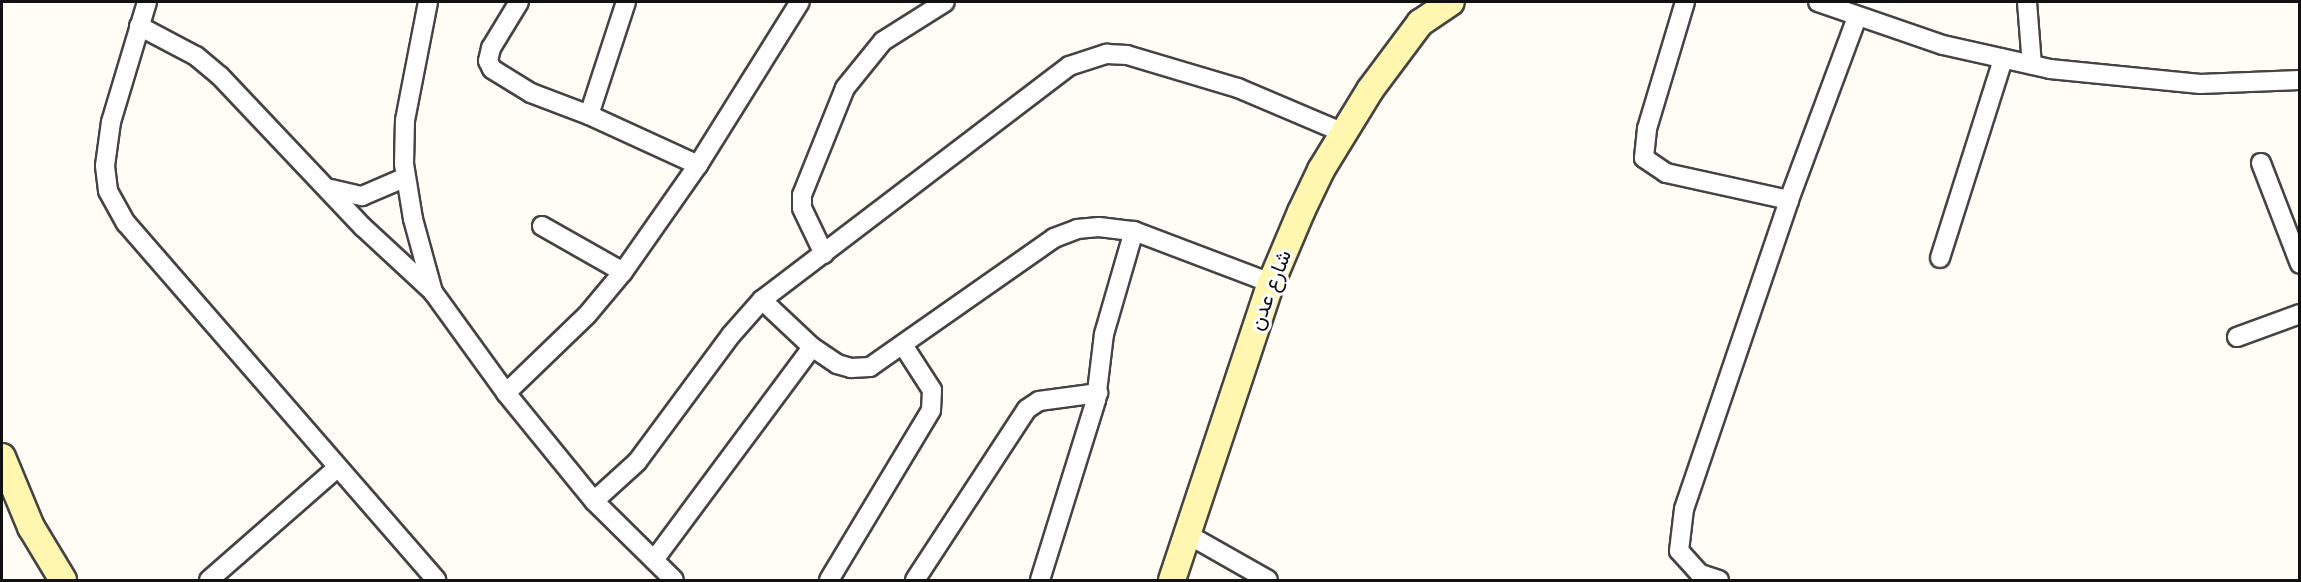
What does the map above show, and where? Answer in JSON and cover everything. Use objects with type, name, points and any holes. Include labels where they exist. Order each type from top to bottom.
[{"type":"street","points":[[147,2],[111,122],[105,166],[108,191],[126,223],[336,470],[436,580]]},
{"type":"street","points":[[428,2],[405,120],[404,178],[433,292]]},
{"type":"street","points":[[519,2],[491,48],[488,61],[492,69],[531,93],[589,115],[698,165]]},
{"type":"street","points":[[589,115],[626,2]]},
{"type":"street","points":[[506,393],[587,315],[622,272],[698,165],[800,2]]},
{"type":"street","points":[[824,254],[802,208],[802,195],[845,88],[883,41],[945,2]]},
{"type":"street","name":"شارع عدن","points":[[1172,580],[1270,284],[1311,191],[1344,133],[1422,12],[1451,2]]},
{"type":"street","points":[[1685,2],[1647,129],[1644,158],[1666,173],[1789,200]]},
{"type":"street","points":[[1818,2],[1857,17],[2003,59],[2032,65],[2200,84],[2300,80]]},
{"type":"street","points":[[2027,2],[2032,65]]},
{"type":"street","points":[[1719,580],[1700,574],[1686,562],[1679,551],[1677,537],[1789,200],[1857,17]]},
{"type":"street","points":[[140,26],[196,56],[220,76],[331,189],[363,227],[433,292],[506,393],[594,501],[674,580]]},
{"type":"street","points":[[594,501],[638,462],[731,335],[762,300],[1044,83],[1087,58],[1127,55],[1180,68],[1344,133]]},
{"type":"street","points":[[1940,258],[2003,59]]},
{"type":"street","points":[[2261,163],[2300,264]]},
{"type":"street","points":[[331,189],[362,195],[404,178]]},
{"type":"street","points":[[542,226],[622,272]]},
{"type":"street","points":[[762,300],[812,347],[837,364],[851,368],[870,367],[1054,238],[1077,229],[1100,226],[1134,231],[1270,284]]},
{"type":"street","points":[[1040,580],[1098,393],[1104,334],[1134,231]]},
{"type":"street","points":[[2238,337],[2300,314]]},
{"type":"street","points":[[829,580],[931,410],[933,390],[903,345]]},
{"type":"street","points":[[654,560],[812,347]]},
{"type":"street","points":[[936,580],[916,578],[1027,409],[1039,401],[1098,393]]},
{"type":"street","points":[[2,458],[31,527],[63,580]]},
{"type":"street","points":[[209,580],[336,470]]},
{"type":"street","points":[[1187,534],[1268,580]]}]
